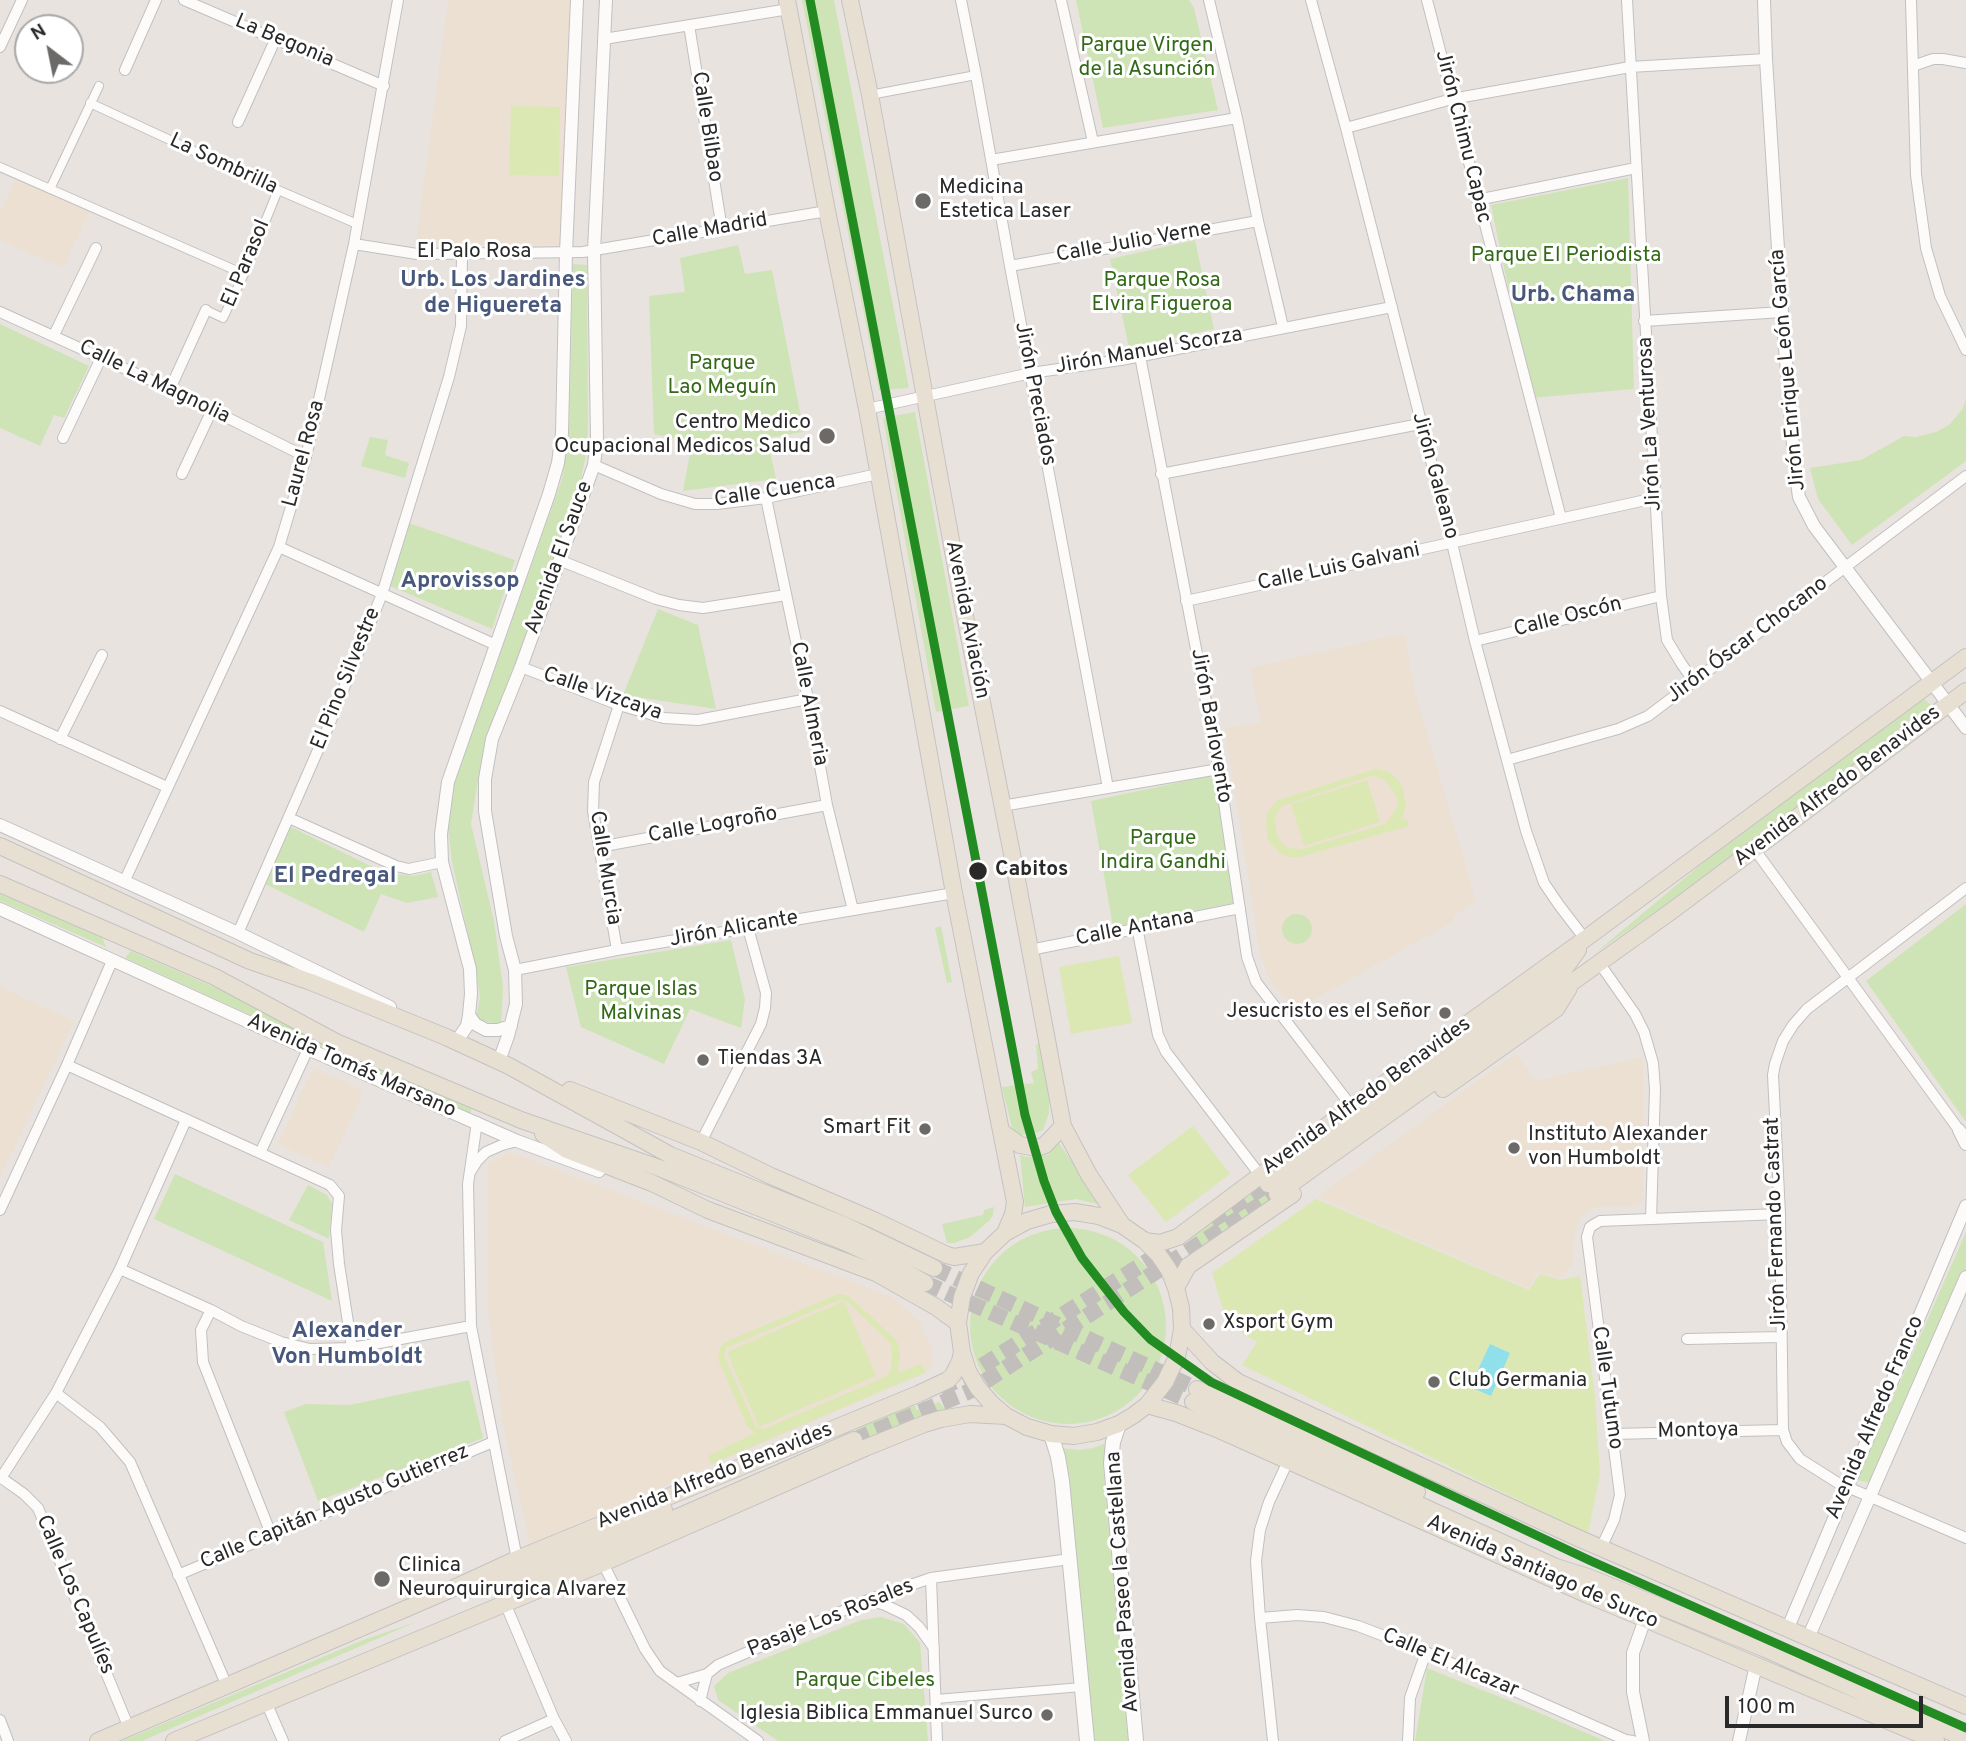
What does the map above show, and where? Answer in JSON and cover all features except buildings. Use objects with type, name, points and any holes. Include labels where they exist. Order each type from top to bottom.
[{"type":"main road","name":"Avenida Aviación","points":[[850,0],[1063,1126],[1089,1175],[1122,1225]]},
{"type":"main road","points":[[788,5],[867,409],[954,893],[1015,1202],[1005,1233]]},
{"type":"main road","name":"Avenida Alfredo Benavides","points":[[1268,1184],[1352,1107],[1585,939],[1966,657]]},
{"type":"main road","name":"Avenida Alfredo Benavides","points":[[1145,1241],[1160,1243],[1178,1237],[1268,1184],[1600,964],[1966,691]]},
{"type":"main road","points":[[0,846],[250,961],[312,982],[504,1064],[701,1142],[947,1255],[954,1257],[985,1252]]},
{"type":"main road","name":"Avenida Tomás Marsano","points":[[0,884],[215,977],[336,1042],[520,1120],[662,1169],[746,1202],[884,1260],[925,1283]]},
{"type":"main road","name":"Avenida Alfredo Benavides","points":[[1268,1184],[1565,968],[1585,939]]},
{"type":"main road","name":"Avenida Alfredo Benavides","points":[[1176,1287],[1188,1266],[1556,1009],[1573,982]]},
{"type":"main road","points":[[504,1064],[670,1155],[844,1225],[933,1268]]},
{"type":"main road","name":"Avenida Tomás Marsano","points":[[520,1120],[567,1150],[652,1183],[708,1210],[876,1273],[958,1322]]},
{"type":"main road","points":[[1002,1132],[1020,1144],[1037,1149],[1045,1145],[1063,1126]]},
{"type":"main road","points":[[1075,1212],[1099,1216],[1122,1225],[1158,1254],[1176,1287],[1182,1329],[1177,1357],[1165,1382],[1147,1405],[1119,1424],[1074,1436],[1051,1434],[1027,1427],[1006,1416],[991,1403],[968,1371],[958,1322],[962,1297],[971,1273],[985,1252],[1005,1233],[1027,1221],[1051,1214],[1075,1212]]},
{"type":"main road","points":[[1182,1329],[1212,1362],[1238,1382],[1601,1548],[1966,1706]]},
{"type":"main road","name":"Avenida Alfredo Benavides","points":[[98,1741],[517,1559],[918,1394],[948,1380],[961,1361],[962,1352]]},
{"type":"main road","name":"Avenida Santiago de Surco","points":[[1588,1577],[1560,1559],[1195,1396],[1556,1567],[1588,1577],[1763,1648],[1966,1739]]},
{"type":"main road","name":"Avenida Santiago de Surco","points":[[1147,1405],[1217,1429],[1588,1595],[1936,1741]]},
{"type":"main road","name":"Avenida Alfredo Benavides","points":[[174,1741],[603,1563],[924,1424],[970,1414],[1006,1416]]},
{"type":"main road","name":"Avenida Paseo la Castellana","points":[[1119,1424],[1113,1442],[1111,1463],[1136,1741]]},
{"type":"main road","points":[[1051,1434],[1062,1475],[1087,1741]]},
{"type":"main road","name":"Avenida Alfredo Benavides","points":[[454,1588],[503,1580],[850,1435],[545,1575],[510,1601]]},
{"type":"main road","points":[[1556,1567],[1588,1595]]},
{"type":"street","points":[[0,47],[22,0]]},
{"type":"street","points":[[125,70],[156,0]]},
{"type":"street","name":"La Begonia","points":[[184,0],[384,86]]},
{"type":"street","name":"Laurel Rosa","points":[[125,880],[279,547],[306,457],[354,244],[398,0]]},
{"type":"street","name":"Avenida El Sauce","points":[[451,1040],[467,1026],[471,994],[470,969],[442,862],[441,834],[448,782],[558,463],[562,433],[566,253],[577,0]]},
{"type":"street","name":"Avenida El Sauce","points":[[504,1064],[516,1004],[515,970],[506,936],[485,811],[485,779],[492,739],[594,465],[597,439],[594,251],[606,0]]},
{"type":"street","name":"Jirón Preciados","points":[[961,0],[1108,788]]},
{"type":"street","points":[[1061,0],[1093,142]]},
{"type":"street","points":[[1209,0],[1283,327]]},
{"type":"street","name":"Jirón Galeano","points":[[1311,0],[1529,843],[1542,878],[1585,939]]},
{"type":"street","name":"Jirón Chimu Capac","points":[[1427,0],[1560,518]]},
{"type":"street","name":"Jirón La Venturosa","points":[[1627,0],[1661,596],[1667,640],[1694,682]]},
{"type":"street","name":"Jirón Enrique León García","points":[[1764,0],[1782,312],[1799,497],[1814,526],[1966,728]]},
{"type":"street","points":[[1911,0],[1916,175],[1926,248],[1940,296],[1966,350]]},
{"type":"street","points":[[604,39],[788,5]]},
{"type":"street","name":"Calle Bilbao","points":[[689,25],[722,229]]},
{"type":"street","points":[[238,122],[276,38]]},
{"type":"street","points":[[1346,128],[1452,99],[1630,67],[1766,59]]},
{"type":"street","points":[[1913,66],[1933,59],[1966,63]]},
{"type":"street","points":[[870,95],[976,75]]},
{"type":"street","points":[[50,189],[99,86]]},
{"type":"street","name":"La Sombrilla","points":[[90,103],[357,224]]},
{"type":"street","points":[[990,160],[1237,118]]},
{"type":"street","points":[[0,167],[244,274]]},
{"type":"street","points":[[1478,200],[1636,168]]},
{"type":"street","name":"El Parasol","points":[[170,389],[206,310],[223,318],[278,190]]},
{"type":"street","name":"Calle Madrid","points":[[594,251],[827,211]]},
{"type":"street","name":"Calle Julio Verne","points":[[1010,266],[1258,221]]},
{"type":"street","name":"El Palo Rosa","points":[[354,244],[417,254],[594,251]]},
{"type":"street","points":[[54,335],[96,248]]},
{"type":"street","name":"El Pino Silvestre","points":[[238,933],[382,594],[449,377],[461,326],[462,254]]},
{"type":"street","name":"Jirón Manuel Scorza","points":[[867,409],[1031,373],[1140,356],[1392,307]]},
{"type":"street","name":"Calle La Magnolia","points":[[0,312],[170,389],[306,457]]},
{"type":"street","points":[[1644,321],[1782,312]]},
{"type":"street","name":"Jirón Barlovento","points":[[1140,356],[1219,769],[1247,957],[1255,982],[1352,1107]]},
{"type":"street","points":[[63,438],[102,358]]},
{"type":"street","points":[[182,474],[212,410]]},
{"type":"street","points":[[1161,474],[1420,424]]},
{"type":"street","name":"Calle Cuenca","points":[[594,465],[661,494],[695,504],[766,498],[878,474]]},
{"type":"street","name":"Jirón Óscar Chocano","points":[[1507,760],[1618,729],[1662,706],[1966,476]]},
{"type":"street","name":"Calle Almeria","points":[[766,498],[827,805],[853,910]]},
{"type":"street","name":"Calle Luis Galvani","points":[[1186,601],[1655,498]]},
{"type":"street","points":[[279,547],[496,645]]},
{"type":"street","points":[[559,560],[656,599],[679,605],[703,608],[786,595]]},
{"type":"street","name":"Calle Oscón","points":[[1475,641],[1661,596]]},
{"type":"street","points":[[60,738],[102,655]]},
{"type":"street","name":"Calle Vizcaya","points":[[521,667],[620,705],[664,718],[698,720],[808,699]]},
{"type":"street","name":"Calle Murcia","points":[[618,950],[593,811],[594,782],[620,705]]},
{"type":"street","points":[[0,711],[167,787]]},
{"type":"street","points":[[1002,806],[1219,769]]},
{"type":"street","name":"Calle Logroño","points":[[599,847],[827,805]]},
{"type":"street","points":[[289,818],[396,866],[410,869],[442,862]]},
{"type":"street","points":[[0,825],[238,933],[375,999],[451,1040]]},
{"type":"street","points":[[1755,850],[1962,1133],[1966,1144]]},
{"type":"street","name":"Jirón Fernando Castrat","points":[[1966,888],[1807,1009],[1783,1041],[1775,1064],[1773,1089],[1780,1214],[1783,1430],[1787,1443],[1800,1459],[1846,1487],[1966,1538]]},
{"type":"street","name":"Jirón Alicante","points":[[515,970],[954,893]]},
{"type":"street","name":"Calle Antana","points":[[1030,950],[1240,908]]},
{"type":"street","name":"Avenida Tomás Marsano","points":[[0,909],[517,1140],[708,1210]]},
{"type":"street","points":[[1137,927],[1158,1035],[1166,1052],[1268,1184]]},
{"type":"street","points":[[701,1142],[761,1024],[765,1009],[766,993],[748,928]]},
{"type":"street","points":[[0,1210],[112,961]]},
{"type":"street","points":[[1600,964],[1635,1014],[1644,1032],[1653,1063],[1655,1089],[1651,1219],[1780,1214]]},
{"type":"street","points":[[469,1015],[475,1024],[485,1030],[511,1026]]},
{"type":"street","points":[[260,1153],[308,1048]]},
{"type":"street","points":[[67,1065],[330,1185],[339,1196],[336,1230],[352,1348]]},
{"type":"street","points":[[1,1478],[57,1393],[120,1269],[186,1120]]},
{"type":"street","points":[[477,1122],[468,1184],[471,1326],[517,1559]]},
{"type":"street","points":[[469,1174],[486,1152],[517,1140]]},
{"type":"street","name":"Avenida Alfredo Franco","points":[[1787,1630],[1966,1206]]},
{"type":"street","name":"Calle Tutumo","points":[[1601,1548],[1614,1520],[1619,1495],[1587,1237],[1590,1227],[1600,1221],[1651,1219]]},
{"type":"street","points":[[120,1269],[241,1326],[281,1342],[310,1349],[352,1348],[471,1326]]},
{"type":"street","name":"Avenida Alfredo Franco","points":[[1808,1638],[1966,1277]]},
{"type":"street","points":[[211,1310],[201,1330],[203,1362],[271,1534]]},
{"type":"street","points":[[1686,1339],[1780,1337]]},
{"type":"street","points":[[57,1393],[100,1427],[130,1462],[227,1686]]},
{"type":"street","name":"Montoya","points":[[1612,1434],[1783,1430]]},
{"type":"street","name":"Calle Capitán Agusto Gutierrez","points":[[178,1574],[493,1442]]},
{"type":"street","points":[[1273,1741],[1256,1561],[1260,1530],[1269,1502],[1288,1461]]},
{"type":"street","name":"Calle Los Capulíes","points":[[1,1478],[38,1508],[129,1728]]},
{"type":"street","name":"Pasaje Los Rosales","points":[[677,1683],[707,1674],[718,1665],[868,1600],[931,1578],[1070,1559]]},
{"type":"street","points":[[603,1563],[645,1649],[660,1671],[758,1741]]},
{"type":"street","points":[[931,1578],[937,1741]]},
{"type":"street","points":[[1807,1582],[1828,1591]]},
{"type":"street","points":[[868,1600],[906,1615],[919,1627],[935,1650]]},
{"type":"street","points":[[510,1601],[554,1719],[566,1741]]},
{"type":"street","name":"Calle El Alcazar","points":[[1260,1618],[1297,1615],[1324,1617],[1358,1626],[1426,1652],[1628,1741]]},
{"type":"street","points":[[1643,1741],[1633,1692],[1633,1653],[1645,1619]]},
{"type":"street","points":[[1408,1741],[1410,1698],[1426,1652]]},
{"type":"street","points":[[1739,1741],[1756,1665]]},
{"type":"street","points":[[700,1701],[707,1674]]},
{"type":"street","points":[[936,1699],[1082,1687]]},
{"type":"street","points":[[266,1702],[283,1741]]},
{"type":"street","points":[[505,1741],[554,1719]]},
{"type":"street","points":[[0,1720],[8,1741]]},
{"type":"shaded area","points":[[448,0],[570,0],[560,245],[416,244]]},
{"type":"shaded area","points":[[16,178],[90,210],[63,268],[0,240],[0,212]]},
{"type":"shaded area","points":[[1404,633],[1415,692],[1476,901],[1454,916],[1452,922],[1294,1011],[1269,978],[1260,955],[1225,728],[1261,722],[1250,668]]},
{"type":"shaded area","points":[[0,987],[74,1021],[0,1178]]},
{"type":"shaded area","name":"Instituto Alexander von Humboldt","points":[[1516,1053],[1535,1081],[1643,1057],[1643,1200],[1636,1206],[1594,1208],[1582,1215],[1574,1232],[1573,1264],[1559,1279],[1538,1271],[1529,1288],[1317,1197]]},
{"type":"shaded area","points":[[313,1068],[364,1091],[329,1167],[278,1144]]},
{"type":"shaded area","points":[[510,1152],[892,1297],[919,1321],[933,1350],[932,1368],[530,1544],[504,1431],[488,1312],[488,1163]]},
{"type":"green space","points":[[802,0],[834,0],[909,388],[879,390]]},
{"type":"green space","name":"Parque Virgen de la Asunción","points":[[1076,0],[1189,0],[1194,8],[1218,110],[1103,128]]},
{"type":"green space","points":[[511,106],[560,107],[559,176],[509,175]]},
{"type":"green space","name":"Parque El Periodista","points":[[1628,178],[1634,389],[1531,398],[1491,205]]},
{"type":"green space","name":"Parque Rosa Elvira Figueroa","points":[[1195,240],[1214,329],[1129,348],[1110,259]]},
{"type":"green space","name":"Parque Lao Meguín","points":[[738,245],[745,274],[772,270],[804,432],[767,438],[776,479],[683,491],[692,442],[654,434],[649,296],[685,292],[680,258]]},
{"type":"green space","points":[[573,264],[587,265],[586,455],[580,483],[481,761],[471,824],[494,921],[503,987],[501,1025],[476,1019],[480,997],[452,862],[448,829],[452,789],[562,479],[569,436]]},
{"type":"green space","points":[[0,324],[89,366],[64,418],[54,415],[40,446],[0,428]]},
{"type":"green space","points":[[1966,399],[1966,461],[1852,545],[1818,499],[1810,468],[1861,460],[1904,436],[1916,437],[1936,432],[1949,425],[1962,410]]},
{"type":"green space","points":[[915,412],[969,706],[936,712],[883,418]]},
{"type":"green space","points":[[370,437],[388,440],[385,455],[409,463],[405,478],[361,466]]},
{"type":"green space","points":[[409,523],[515,560],[492,629],[390,586]]},
{"type":"green space","points":[[658,609],[698,625],[716,709],[623,695]]},
{"type":"green space","points":[[1924,699],[1933,707],[1695,884],[1594,954],[1740,832]]},
{"type":"green space","points":[[1376,769],[1388,772],[1402,786],[1406,804],[1402,819],[1407,819],[1409,826],[1300,857],[1290,857],[1280,853],[1268,840],[1268,812],[1278,800]],"holes":[[[1370,776],[1386,781],[1398,803],[1385,824],[1302,849],[1288,848],[1277,837],[1276,814],[1282,806]]]},
{"type":"green space","name":"Parque Indira Gandhi","points":[[1214,775],[1234,903],[1113,927],[1091,801]]},
{"type":"green space","points":[[1367,780],[1380,822],[1304,846],[1291,804]]},
{"type":"green space","points":[[291,827],[385,873],[414,876],[431,872],[438,897],[407,903],[381,894],[364,932],[265,884]]},
{"type":"green space","points":[[0,890],[102,937],[106,947],[0,901]]},
{"type":"green space","points":[[1966,904],[1966,1122],[1866,981]]},
{"type":"green space","points":[[1297,914],[1303,915],[1311,923],[1311,935],[1303,943],[1297,944],[1291,943],[1283,935],[1282,929],[1283,923],[1291,915]]},
{"type":"green space","points":[[941,926],[952,982],[947,983],[935,928]]},
{"type":"green space","name":"Parque Islas Malvinas","points":[[731,940],[745,999],[741,1028],[690,1009],[664,1064],[581,1027],[566,967]]},
{"type":"green space","points":[[131,951],[225,992],[297,1030],[472,1109],[470,1113],[125,958]]},
{"type":"green space","points":[[1119,956],[1132,1023],[1071,1034],[1059,967]]},
{"type":"green space","points":[[1042,1042],[1049,1113],[1043,1130],[1022,1135],[1012,1128],[1002,1087],[1034,1083],[1031,1072],[1038,1069],[1036,1045]]},
{"type":"green space","points":[[1193,1126],[1230,1174],[1166,1222],[1128,1175]]},
{"type":"green space","points":[[1059,1143],[1101,1205],[1076,1199],[1025,1207],[1020,1155],[1048,1155]]},
{"type":"green space","points":[[175,1174],[323,1242],[332,1301],[154,1219]]},
{"type":"green space","points":[[308,1185],[327,1195],[332,1204],[329,1239],[289,1220]]},
{"type":"green space","points":[[1263,1185],[1274,1200],[1199,1254],[1188,1239]]},
{"type":"green space","name":"Club Germania","points":[[1316,1199],[1529,1290],[1540,1274],[1560,1280],[1580,1276],[1595,1398],[1600,1474],[1588,1534],[1242,1365],[1257,1342],[1240,1332],[1225,1316],[1212,1273]]},
{"type":"green space","points":[[994,1207],[989,1221],[970,1237],[947,1243],[942,1224],[983,1215],[984,1210]]},
{"type":"green space","points":[[1068,1228],[1087,1229],[1106,1235],[1138,1256],[1159,1288],[1165,1307],[1165,1345],[1159,1364],[1138,1396],[1106,1417],[1087,1423],[1068,1424],[1049,1423],[1030,1417],[998,1396],[977,1364],[971,1345],[970,1326],[971,1307],[977,1288],[998,1256],[1030,1235],[1049,1229]]},
{"type":"green space","points":[[1966,1232],[1966,1271],[1870,1483],[1857,1480]]},
{"type":"green space","points":[[836,1295],[850,1297],[895,1339],[900,1357],[898,1373],[921,1364],[926,1372],[711,1464],[708,1456],[755,1433],[747,1426],[718,1359],[720,1348],[725,1342]],"holes":[[[839,1300],[847,1301],[890,1343],[891,1370],[887,1376],[764,1429],[756,1427],[724,1356],[726,1348]]]},
{"type":"green space","points":[[844,1301],[876,1376],[759,1427],[727,1352]]},
{"type":"green space","points":[[469,1380],[483,1438],[318,1501],[284,1412],[306,1404],[349,1405]]},
{"type":"green space","points":[[939,1402],[947,1411],[863,1447],[853,1425],[913,1403],[917,1410]]},
{"type":"green space","points":[[1106,1443],[1103,1465],[1128,1741],[1094,1741],[1068,1467],[1061,1448],[1079,1450]]},
{"type":"green space","name":"Parque Cibeles","points":[[881,1617],[904,1624],[920,1643],[928,1741],[778,1741],[718,1700],[714,1686],[728,1673],[861,1620]]},
{"type":"green space","points":[[416,1622],[142,1741],[122,1741],[363,1640]]},
{"type":"green space","points":[[1427,1668],[1535,1711],[1605,1741],[1415,1741]]},
{"type":"water","points":[[1490,1344],[1510,1353],[1491,1396],[1470,1387]]},
{"type":"tunnel","points":[[1211,1221],[1268,1184]]},
{"type":"tunnel","points":[[854,1440],[970,1391],[1277,1194]]},
{"type":"tunnel","points":[[940,1388],[963,1378],[1168,1248]]},
{"type":"tunnel","points":[[934,1268],[1197,1389]]},
{"type":"tunnel","points":[[925,1283],[1193,1402]]},
{"type":"transit line","points":[[810,0],[1025,1115],[1056,1212],[1082,1258],[1124,1312],[1150,1339],[1211,1382],[1591,1561],[1966,1728]]},
{"type":"place","name":"Medicina Estetica Laser","points":[[923,201]]},
{"type":"place","name":"Centro Medico Ocupacional Medicos Salud","points":[[827,436]]},
{"type":"place","name":"Cabitos","points":[[978,871]]},
{"type":"place","name":"Jesucristo es el Señor","points":[[1445,1013]]},
{"type":"place","name":"Tiendas 3A","points":[[703,1060]]},
{"type":"place","name":"Smart Fit","points":[[925,1129]]},
{"type":"place","name":"Instituto Alexander von Humboldt","points":[[1514,1148]]},
{"type":"place","name":"Xsport Gym","points":[[1209,1324]]},
{"type":"place","name":"Club Germania","points":[[1434,1382]]},
{"type":"place","name":"Clinica Neuroquirurgica Alvarez","points":[[382,1579]]},
{"type":"place","name":"Iglesia Biblica Emmanuel Surco","points":[[1047,1715]]},
{"type":"district","name":"Urb. Los Jardines de Higuereta","points":[[493,294]]},
{"type":"district","name":"Urb. Chama","points":[[1573,296]]},
{"type":"district","name":"Aprovissop","points":[[460,582]]},
{"type":"district","name":"El Pedregal","points":[[335,877]]},
{"type":"district","name":"Alexander Von Humboldt","points":[[347,1345]]}]
